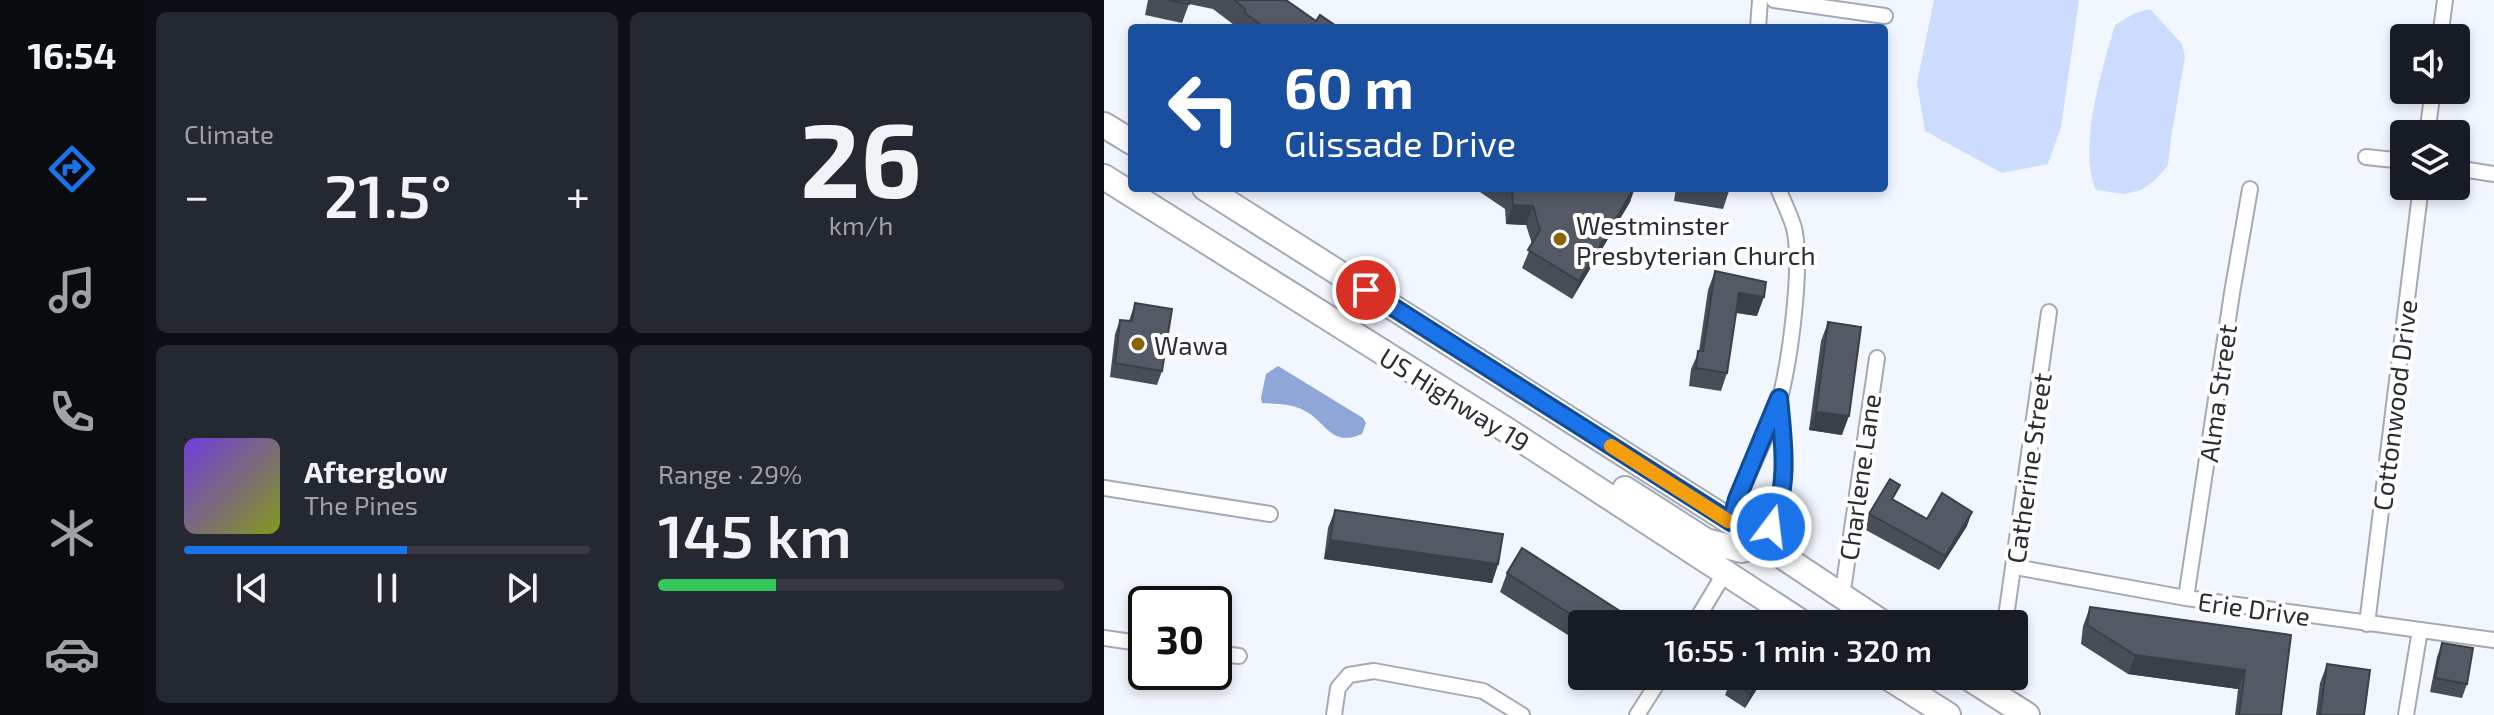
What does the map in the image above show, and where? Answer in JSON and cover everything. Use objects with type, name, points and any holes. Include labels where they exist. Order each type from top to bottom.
[{"type":"highway","points":[[1104,125],[1128,140]]},
{"type":"highway","name":"US Highway 19","points":[[1104,177],[1505,429],[1782,610]]},
{"type":"highway","name":"US Highway 19","points":[[1211,192],[1731,522],[1862,610]]},
{"type":"highway","points":[[1505,429],[1594,469],[1706,541],[1741,550],[1763,545]]},
{"type":"highway","points":[[1908,690],[1948,715]]},
{"type":"highway","points":[[2000,690],[2027,715]]},
{"type":"street","points":[[1758,24],[1760,0]]},
{"type":"street","points":[[1774,0],[1885,16]]},
{"type":"street","points":[[2442,24],[2445,0]]},
{"type":"street","points":[[2366,157],[2390,160]]},
{"type":"street","points":[[2470,170],[2494,174]]},
{"type":"street","name":"Alma Street","points":[[2186,598],[2250,189]]},
{"type":"street","points":[[1731,522],[1737,499],[1779,398],[1794,305],[1797,260],[1794,228],[1780,192]]},
{"type":"street","name":"Cottonwood Drive","points":[[2367,624],[2419,200]]},
{"type":"street","name":"Catherine Street","points":[[2007,610],[2049,312]]},
{"type":"street","name":"Charlene Lane","points":[[1842,597],[1877,358]]},
{"type":"street","points":[[1763,545],[1780,508],[1784,462],[1779,398]]},
{"type":"street","points":[[1104,488],[1270,514]]},
{"type":"street","name":"Erie Drive","points":[[2015,567],[2186,598],[2494,640]]},
{"type":"street","points":[[1702,610],[1724,574]]},
{"type":"street","points":[[2406,715],[2420,630]]},
{"type":"street","points":[[1104,638],[1128,641]]},
{"type":"street","points":[[1232,655],[1239,656]]},
{"type":"street","points":[[1334,715],[1338,688],[1349,675],[1374,671],[1483,691],[1522,715]]},
{"type":"street","points":[[1637,715],[1653,690]]},
{"type":"shaded area","points":[[1934,0],[2079,0],[2061,127],[2048,164],[2002,173],[1925,131],[1917,83]]},
{"type":"shaded area","points":[[2150,9],[2182,44],[2185,57],[2168,165],[2141,190],[2124,194],[2096,190],[2091,172],[2091,130],[2115,25],[2135,13]]},
{"type":"shaded area","points":[[1278,366],[1363,418],[1366,423],[1362,434],[1344,438],[1337,436],[1302,409],[1285,404],[1262,403],[1266,374]]},
{"type":"building","points":[[1168,0],[1190,0],[1189,4]]},
{"type":"building","points":[[1234,0],[1286,0],[1316,21],[1320,15],[1333,24],[1260,24],[1245,13],[1245,9]]},
{"type":"building","name":"Westminster Presbyterian Church","points":[[1512,192],[1632,192],[1579,281],[1528,250],[1540,230],[1533,206],[1513,205]]},
{"type":"building","points":[[1715,271],[1766,282],[1764,297],[1739,293],[1727,373],[1696,368],[1698,351],[1703,351]]},
{"type":"building","name":"Wawa","points":[[1135,303],[1172,309],[1162,371],[1115,363],[1120,320],[1132,321]]},
{"type":"building","points":[[1828,322],[1861,327],[1849,416],[1816,412]]},
{"type":"building","points":[[1890,479],[1900,485],[1892,499],[1927,519],[1942,493],[1972,512],[1945,556],[1869,514]]},
{"type":"building","points":[[1335,510],[1503,534],[1498,564],[1330,540]]},
{"type":"building","points":[[1522,548],[1618,610],[1568,612],[1507,573]]},
{"type":"building","points":[[2090,607],[2291,635],[2281,715],[2239,715],[2245,670],[2135,655],[2087,625]]},
{"type":"building","points":[[2442,643],[2473,648],[2467,684],[2435,678]]},
{"type":"building","points":[[2327,664],[2370,670],[2364,715],[2320,715]]},
{"type":"slow traffic","points":[[1611,446],[1728,521]]},
{"type":"place","name":"Westminster Presbyterian Church","points":[[1560,239]]},
{"type":"place","name":"Wawa","points":[[1138,344]]},
{"type":"route","points":[[1366,290],[1731,522],[1737,499],[1779,398],[1784,462],[1780,508],[1771,527]]}]
